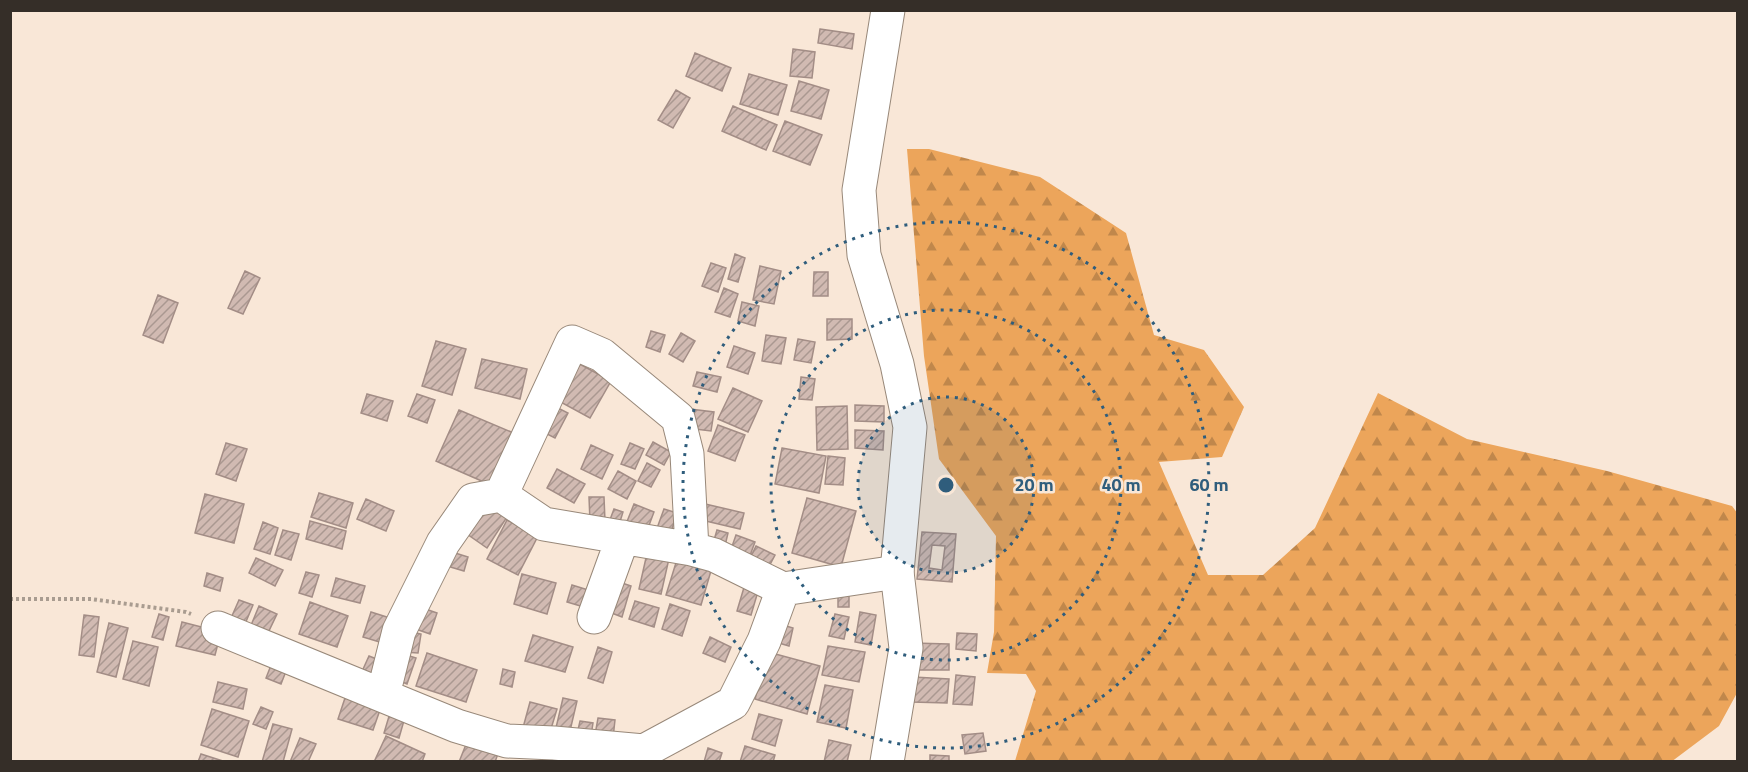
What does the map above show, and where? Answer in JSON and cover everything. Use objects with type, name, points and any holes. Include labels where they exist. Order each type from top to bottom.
[{"type":"street","points":[[887,762],[906,648],[897,572],[910,427],[897,364],[864,255],[859,190],[888,10]]},
{"type":"street","points":[[501,495],[572,342],[602,355],[678,418],[687,454],[692,549]]},
{"type":"street","points":[[383,695],[399,631],[443,543],[473,500],[501,495],[544,524],[692,549],[714,555],[783,589],[897,572]]},
{"type":"street","points":[[594,617],[623,537]]},
{"type":"street","points":[[218,628],[457,726],[507,741],[554,743],[643,756],[733,703],[764,641],[783,589]]},
{"type":"path","points":[[10,599],[91,599],[134,604],[186,612],[218,628]]},
{"type":"green space","points":[[907,149],[929,149],[1040,177],[1126,233],[1154,335],[1204,350],[1244,407],[1222,457],[1159,462],[1208,575],[1263,575],[1315,528],[1378,393],[1467,439],[1607,471],[1732,506],[1738,514],[1737,693],[1719,726],[1671,762],[1015,761],[1036,691],[1026,674],[987,673],[994,632],[996,536],[939,459],[924,356]]},
{"type":"building","points":[[820,29],[854,34],[852,49],[818,43]]},
{"type":"building","points":[[793,49],[815,52],[812,78],[790,76]]},
{"type":"building","points":[[695,53],[731,68],[722,91],[686,76]]},
{"type":"building","points":[[749,74],[787,85],[778,115],[740,104]]},
{"type":"building","points":[[799,81],[829,90],[821,119],[791,111]]},
{"type":"building","points":[[676,90],[690,98],[673,128],[658,120]]},
{"type":"building","points":[[733,106],[777,125],[766,150],[722,131]]},
{"type":"building","points":[[785,121],[822,135],[810,165],[773,151]]},
{"type":"building","points":[[735,254],[745,258],[738,282],[728,279]]},
{"type":"building","points":[[711,263],[726,268],[718,292],[702,286]]},
{"type":"building","points":[[760,266],[781,271],[774,304],[753,300]]},
{"type":"building","points":[[245,271],[260,278],[243,314],[228,308]]},
{"type":"building","points":[[814,272],[828,272],[828,296],[813,296]]},
{"type":"building","points":[[724,288],[738,294],[730,317],[715,312]]},
{"type":"building","points":[[158,295],[178,303],[163,343],[143,335]]},
{"type":"building","points":[[742,302],[759,306],[755,326],[738,321]]},
{"type":"building","points":[[827,319],[852,319],[852,339],[827,340]]},
{"type":"building","points":[[651,331],[665,335],[660,352],[646,347]]},
{"type":"building","points":[[681,333],[695,341],[683,362],[669,354]]},
{"type":"building","points":[[766,335],[786,338],[781,364],[762,361]]},
{"type":"building","points":[[798,339],[815,342],[811,363],[794,360]]},
{"type":"building","points":[[436,341],[466,349],[452,395],[422,386]]},
{"type":"building","points":[[734,346],[755,353],[748,374],[727,367]]},
{"type":"building","points":[[482,359],[527,369],[520,399],[475,388]]},
{"type":"building","points":[[576,362],[611,381],[590,418],[555,399]]},
{"type":"building","points":[[697,372],[721,377],[717,392],[693,386]]},
{"type":"building","points":[[801,377],[815,379],[812,400],[799,399]]},
{"type":"building","points":[[733,388],[762,401],[748,432],[718,419]]},
{"type":"building","points":[[367,394],[393,401],[387,421],[361,413]]},
{"type":"building","points":[[417,394],[435,400],[427,423],[408,416]]},
{"type":"building","points":[[552,405],[568,413],[555,438],[539,430]]},
{"type":"building","points":[[855,405],[884,406],[884,422],[855,421]]},
{"type":"building","points":[[847,406],[848,449],[817,450],[816,407]]},
{"type":"building","points":[[690,409],[714,412],[711,431],[687,428]]},
{"type":"building","points":[[459,410],[516,434],[493,486],[436,461]]},
{"type":"building","points":[[718,425],[745,435],[735,461],[708,451]]},
{"type":"building","points":[[855,430],[884,431],[883,450],[855,448]]},
{"type":"building","points":[[653,442],[671,452],[664,465],[646,455]]},
{"type":"building","points":[[226,443],[247,449],[236,481],[216,474]]},
{"type":"building","points":[[630,443],[644,449],[635,469],[621,464]]},
{"type":"building","points":[[591,445],[613,455],[602,479],[581,469]]},
{"type":"building","points":[[782,448],[826,456],[819,493],[775,484]]},
{"type":"building","points":[[828,456],[845,458],[843,485],[825,484]]},
{"type":"building","points":[[647,463],[660,470],[651,487],[638,481]]},
{"type":"building","points":[[557,469],[585,484],[574,503],[547,488]]},
{"type":"building","points":[[618,471],[636,481],[627,499],[608,489]]},
{"type":"building","points":[[319,493],[353,503],[346,528],[311,517]]},
{"type":"building","points":[[205,494],[244,504],[234,543],[195,533]]},
{"type":"building","points":[[589,497],[604,497],[605,521],[590,522]]},
{"type":"building","points":[[807,498],[856,511],[841,567],[792,553]]},
{"type":"building","points":[[366,499],[394,511],[386,531],[357,519]]},
{"type":"building","points":[[701,503],[744,513],[740,529],[697,519]]},
{"type":"building","points":[[486,504],[507,517],[487,548],[467,534]]},
{"type":"building","points":[[634,504],[654,512],[645,536],[624,529]]},
{"type":"building","points":[[614,509],[623,512],[618,528],[608,525]]},
{"type":"building","points":[[664,509],[677,513],[670,535],[656,531]]},
{"type":"building","points":[[507,520],[538,536],[518,575],[487,559]]},
{"type":"building","points":[[310,521],[346,531],[342,549],[306,539]]},
{"type":"building","points":[[263,522],[278,528],[270,554],[254,549]]},
{"type":"building","points":[[283,530],[299,534],[291,560],[275,555]]},
{"type":"building","points":[[717,530],[728,533],[724,550],[712,547]]},
{"type":"building","points":[[922,532],[956,534],[952,582],[917,579]],"holes":[[[932,545],[945,546],[942,570],[929,568]]]},
{"type":"building","points":[[736,535],[755,542],[748,561],[729,555]]},
{"type":"building","points":[[756,546],[775,555],[765,574],[747,565]]},
{"type":"building","points":[[648,549],[670,554],[661,594],[639,589]]},
{"type":"building","points":[[452,552],[468,557],[464,571],[447,566]]},
{"type":"building","points":[[679,553],[713,564],[701,605],[666,595]]},
{"type":"building","points":[[256,558],[283,570],[275,586],[249,573]]},
{"type":"building","points":[[306,572],[319,575],[312,597],[299,593]]},
{"type":"building","points":[[207,573],[223,578],[220,591],[204,586]]},
{"type":"building","points":[[522,574],[556,583],[547,614],[514,604]]},
{"type":"building","points":[[336,578],[365,586],[360,603],[331,596]]},
{"type":"building","points":[[619,582],[631,586],[622,617],[609,612]]},
{"type":"building","points":[[745,584],[759,588],[751,615],[737,611]]},
{"type":"building","points":[[572,585],[598,593],[594,610],[567,602]]},
{"type":"building","points":[[838,589],[849,589],[849,607],[838,607]]},
{"type":"building","points":[[239,600],[253,605],[245,624],[231,618]]},
{"type":"building","points":[[635,601],[659,608],[654,627],[629,619]]},
{"type":"building","points":[[310,602],[348,616],[337,647],[299,634]]},
{"type":"building","points":[[670,604],[690,611],[682,636],[662,629]]},
{"type":"building","points":[[259,606],[277,614],[266,637],[249,630]]},
{"type":"building","points":[[417,606],[437,613],[430,634],[410,627]]},
{"type":"building","points":[[371,612],[390,618],[383,643],[363,637]]},
{"type":"building","points":[[860,612],[876,615],[871,645],[855,642]]},
{"type":"building","points":[[159,614],[169,617],[163,640],[152,637]]},
{"type":"building","points":[[835,614],[849,617],[844,639],[829,636]]},
{"type":"building","points":[[84,615],[99,617],[94,657],[79,655]]},
{"type":"building","points":[[182,622],[221,632],[215,655],[176,646]]},
{"type":"building","points":[[109,623],[128,628],[116,677],[97,672]]},
{"type":"building","points":[[776,623],[793,628],[789,646],[772,641]]},
{"type":"building","points":[[408,631],[421,634],[418,653],[404,652]]},
{"type":"building","points":[[957,633],[977,634],[976,651],[956,649]]},
{"type":"building","points":[[533,635],[573,647],[565,672],[525,661]]},
{"type":"building","points":[[710,637],[731,647],[725,662],[703,653]]},
{"type":"building","points":[[133,641],[158,647],[149,686],[123,679]]},
{"type":"building","points":[[912,643],[949,644],[949,670],[911,670]]},
{"type":"building","points":[[828,646],[865,652],[859,682],[822,675]]},
{"type":"building","points":[[598,647],[612,652],[603,683],[588,678]]},
{"type":"building","points":[[768,652],[820,666],[807,714],[755,699]]},
{"type":"building","points":[[427,653],[477,670],[466,702],[416,686]]},
{"type":"building","points":[[403,654],[416,658],[407,684],[395,679]]},
{"type":"building","points":[[275,655],[290,661],[281,684],[266,678]]},
{"type":"building","points":[[369,656],[384,662],[375,684],[359,678]]},
{"type":"building","points":[[503,669],[515,672],[512,687],[500,684]]},
{"type":"building","points":[[956,675],[975,677],[972,705],[953,704]]},
{"type":"building","points":[[913,677],[949,679],[947,703],[912,702]]},
{"type":"building","points":[[218,682],[247,689],[243,709],[213,702]]},
{"type":"building","points":[[825,685],[853,690],[846,728],[817,722]]},
{"type":"building","points":[[346,695],[381,707],[373,730],[338,719]]},
{"type":"building","points":[[563,698],[577,701],[569,735],[555,732]]},
{"type":"building","points":[[530,702],[557,709],[547,742],[521,735]]},
{"type":"building","points":[[261,707],[273,712],[266,729],[253,724]]},
{"type":"building","points":[[212,709],[249,721],[238,757],[201,745]]},
{"type":"building","points":[[390,713],[405,717],[399,738],[384,733]]},
{"type":"building","points":[[759,714],[782,720],[775,746],[752,739]]},
{"type":"building","points":[[598,718],[615,720],[613,738],[595,735]]},
{"type":"building","points":[[580,721],[593,723],[591,736],[577,734]]},
{"type":"building","points":[[273,724],[292,729],[283,762],[262,762]]},
{"type":"building","points":[[983,733],[986,751],[965,754],[962,735]]},
{"type":"building","points":[[386,736],[425,754],[422,762],[374,762]]},
{"type":"building","points":[[469,737],[500,748],[495,762],[459,762]]},
{"type":"building","points":[[300,738],[316,744],[308,762],[290,762]]},
{"type":"building","points":[[829,740],[851,745],[847,762],[824,762]]},
{"type":"building","points":[[745,746],[775,755],[773,762],[740,762]]},
{"type":"building","points":[[708,748],[722,753],[719,762],[704,762]]},
{"type":"building","points":[[542,753],[576,762],[540,762]]},
{"type":"building","points":[[201,754],[226,762],[198,762]]},
{"type":"building","points":[[930,755],[949,756],[949,762],[930,762]]}]
